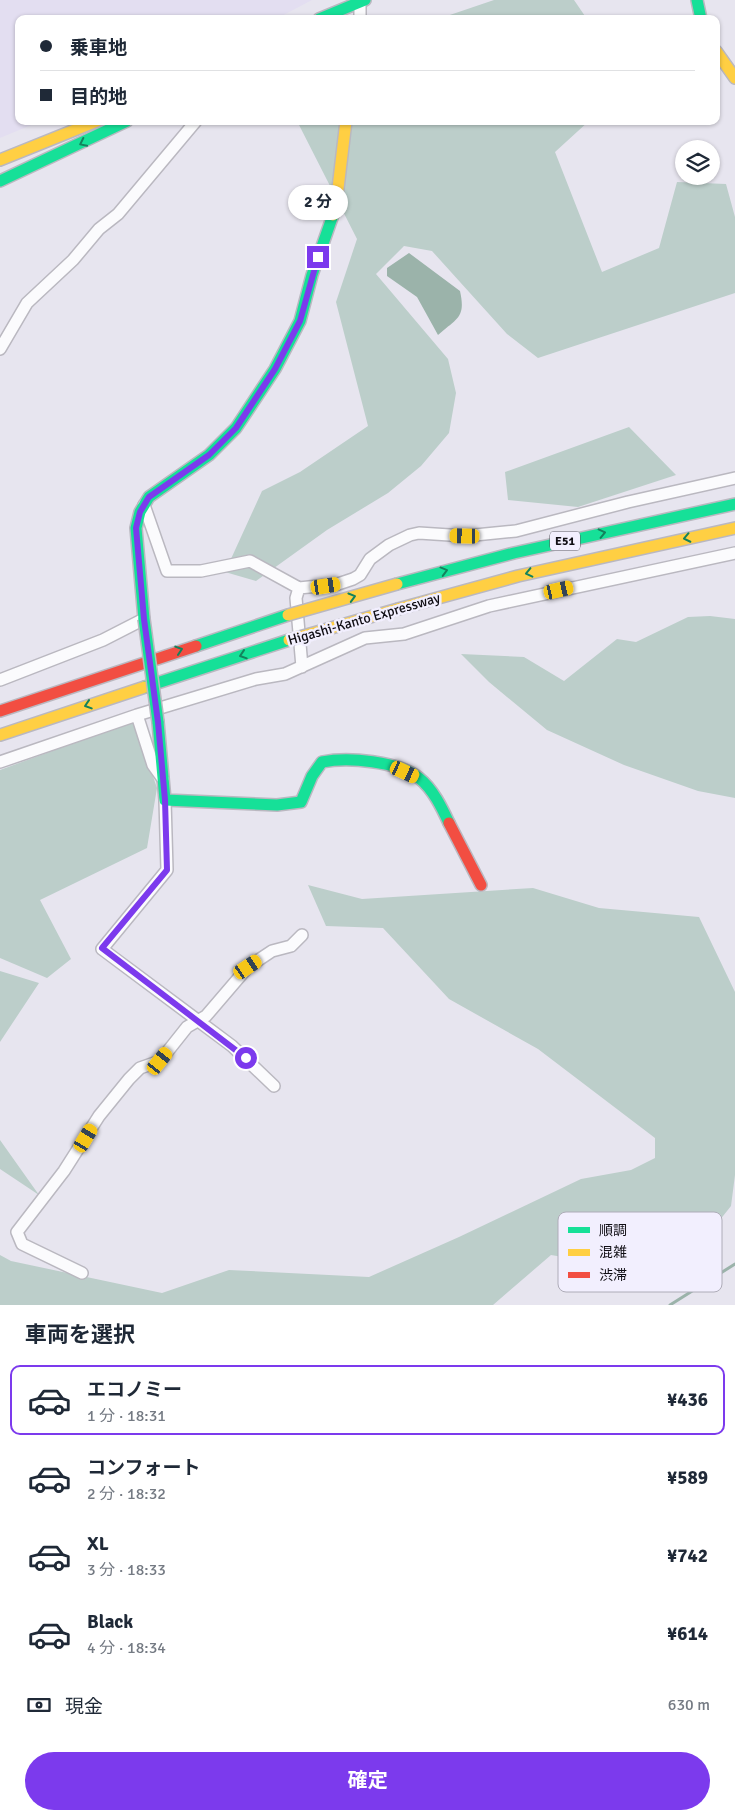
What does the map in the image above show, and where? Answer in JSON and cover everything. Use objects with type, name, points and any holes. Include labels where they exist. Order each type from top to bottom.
[{"type":"main road","points":[[697,0],[700,15]]},
{"type":"main road","points":[[329,15],[362,1]]},
{"type":"main road","points":[[720,56],[735,78]]},
{"type":"main road","points":[[0,160],[86,125]]},
{"type":"main road","points":[[0,181],[119,125]]},
{"type":"main road","points":[[346,125],[336,205],[312,275],[300,321],[275,369],[236,428],[209,455],[149,497],[144,505],[136,528],[144,619],[158,722],[165,800],[277,805],[301,802],[312,776],[322,762],[337,759],[392,765],[419,778],[439,803],[481,885]]},
{"type":"main road","name":"Higashi-Kanto Expressway","points":[[0,711],[288,615],[397,584],[514,553],[735,504]]},
{"type":"main road","name":"Higashi-Kanto Expressway","points":[[0,736],[289,640],[398,609],[518,576],[735,528]]},
{"type":"street","points":[[360,15],[362,1]]},
{"type":"street","points":[[0,349],[28,303],[72,260],[99,229],[118,214],[193,125]]},
{"type":"street","points":[[144,505],[167,571],[201,571],[250,561],[299,588],[338,584],[353,579],[360,575],[370,560],[389,545],[419,533],[436,536],[465,536],[516,531],[628,502],[735,478]]},
{"type":"street","points":[[0,762],[136,715],[256,679],[285,674],[365,638],[404,634],[489,606],[735,553]]},
{"type":"street","points":[[299,588],[296,598],[302,667]]},
{"type":"street","points":[[0,680],[104,640],[144,619]]},
{"type":"street","points":[[136,715],[153,765],[163,779]]},
{"type":"street","points":[[165,800],[167,870],[102,948],[232,1046],[274,1086]]},
{"type":"street","points":[[82,1273],[22,1244],[16,1232],[64,1171],[99,1116],[129,1079],[140,1068],[160,1061],[187,1027],[206,1016],[248,967],[272,951],[291,946],[302,935]]},
{"type":"shaded area","points":[[0,0],[312,0],[284,15],[15,15],[15,125],[31,125],[0,138]]},
{"type":"shaded area","points":[[494,0],[574,0],[584,15],[450,15]]},
{"type":"shaded area","points":[[299,125],[585,125],[555,152],[602,272],[659,248],[676,185],[726,184],[735,217],[735,293],[538,358],[507,334],[432,251],[404,246],[376,274],[448,359],[456,393],[449,433],[421,466],[388,493],[327,530],[256,581],[225,572],[262,491],[300,472],[368,426],[336,302],[357,239]]},
{"type":"shaded area","points":[[409,253],[460,291],[462,300],[461,312],[455,321],[438,335],[417,297],[387,276],[387,268]]},
{"type":"shaded area","points":[[629,427],[676,475],[578,507],[508,500],[505,472]]},
{"type":"shaded area","points":[[710,616],[735,619],[735,798],[698,791],[624,765],[547,730],[489,682],[461,654],[524,657],[564,681],[617,639],[636,642],[688,617]]},
{"type":"shaded area","points":[[134,721],[157,788],[147,848],[40,900],[71,959],[47,978],[0,958],[0,770]]},
{"type":"shaded area","points":[[308,885],[362,899],[533,888],[599,908],[699,917],[735,992],[735,1175],[731,1206],[722,1217],[722,1212],[558,1212],[558,1256],[551,1255],[493,1305],[0,1305],[0,1255],[11,1261],[162,1293],[229,1270],[369,1277],[581,1179],[631,1170],[655,1158],[655,1138],[538,1049],[449,999],[383,928],[326,926]]},
{"type":"shaded area","points":[[0,971],[39,983],[0,1042]]},
{"type":"shaded area","points":[[0,1140],[39,1195],[0,1169]]},
{"type":"waterway","points":[[722,1272],[735,1264]]},
{"type":"waterway","points":[[670,1305],[691,1292]]},
{"type":"traffic: fast","points":[[329,15],[365,0]]},
{"type":"traffic: fast","points":[[697,0],[700,15]]},
{"type":"traffic: fast","points":[[0,181],[119,125]]},
{"type":"traffic: fast","points":[[144,619],[136,528],[140,512],[149,497],[209,455],[236,428],[275,369],[300,321],[312,275],[333,215]]},
{"type":"traffic: fast","points":[[397,584],[514,553],[735,504]]},
{"type":"traffic: fast","points":[[196,646],[288,615]]},
{"type":"traffic: fast","points":[[144,619],[158,722]]},
{"type":"traffic: fast","points":[[145,687],[289,640]]},
{"type":"traffic: fast","points":[[158,722],[165,800],[277,805],[301,802],[312,776],[322,762],[359,760],[386,764],[410,772],[419,778],[433,793],[449,823]]},
{"type":"traffic: slow","points":[[720,57],[735,78]]},
{"type":"traffic: slow","points":[[0,160],[87,125]]},
{"type":"traffic: slow","points":[[333,215],[336,205],[346,125]]},
{"type":"traffic: slow","points":[[398,609],[518,576],[735,528]]},
{"type":"traffic: slow","points":[[288,615],[397,584]]},
{"type":"traffic: slow","points":[[289,640],[398,609]]},
{"type":"traffic: slow","points":[[0,735],[145,687]]},
{"type":"traffic: jam","points":[[0,711],[196,646]]},
{"type":"traffic: jam","points":[[449,823],[481,885]]},
{"type":"route","points":[[246,1058],[102,948],[167,870],[165,800],[158,722],[144,619],[136,528],[140,512],[149,497],[209,455],[236,428],[275,369],[300,321],[318,257]]}]
